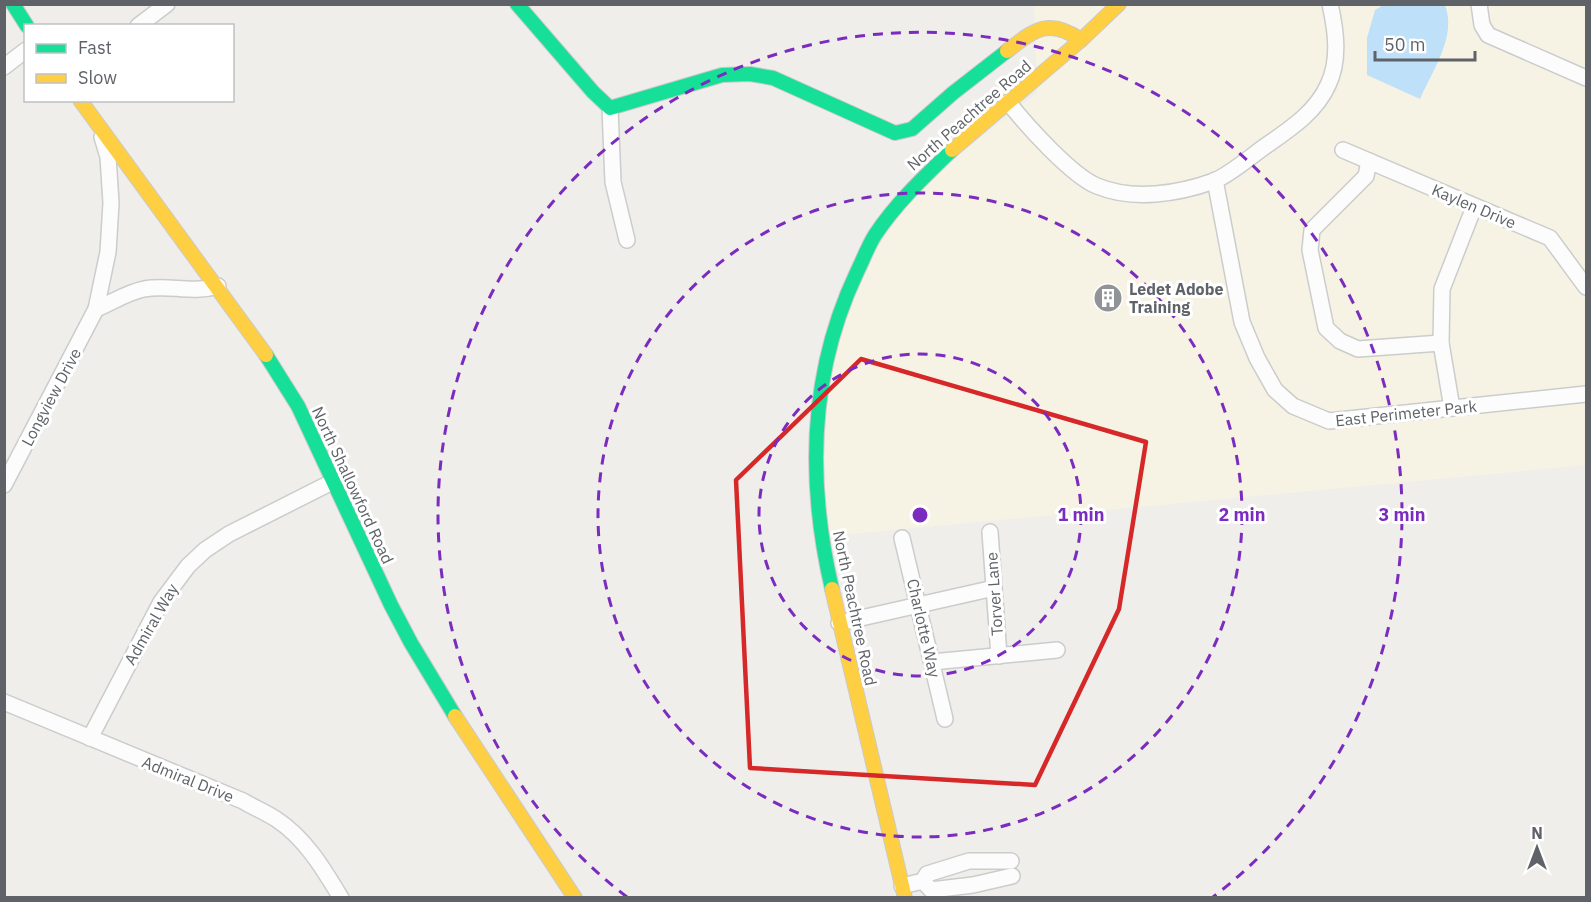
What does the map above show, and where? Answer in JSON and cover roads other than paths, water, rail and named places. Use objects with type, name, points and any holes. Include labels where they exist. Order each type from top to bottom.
[{"type":"street","points":[[13,4],[26,24]]},
{"type":"street","points":[[141,24],[167,4]]},
{"type":"street","points":[[517,4],[593,92],[610,108],[614,182],[627,240]]},
{"type":"street","name":"North Peachtree Road","points":[[904,892],[823,551],[815,477],[820,391],[836,322],[875,235],[916,184],[962,140],[1081,40],[1119,4]]},
{"type":"street","points":[[1008,102],[1082,178],[1099,187],[1145,195],[1178,190],[1215,180],[1292,128],[1310,111],[1328,85],[1335,60],[1336,35],[1330,4]]},
{"type":"street","points":[[1479,4],[1482,26],[1488,35],[1587,78]]},
{"type":"street","points":[[610,108],[722,75],[750,74],[773,78],[895,133],[912,129],[953,93],[1033,31],[1043,26],[1056,26],[1081,40]]},
{"type":"street","points":[[4,67],[24,52]]},
{"type":"street","name":"North Shallowford Road","points":[[81,102],[263,349],[298,406],[411,643],[449,707],[575,897]]},
{"type":"street","name":"Longview Drive","points":[[4,484],[96,309],[108,252],[111,203],[108,157],[98,127]]},
{"type":"street","name":"Kaylen Drive","points":[[1343,150],[1550,238],[1587,287]]},
{"type":"street","points":[[1369,161],[1366,176],[1312,230],[1310,250],[1326,328],[1340,341],[1358,349],[1441,342]]},
{"type":"street","name":"East Perimeter Park","points":[[1215,180],[1242,322],[1257,358],[1275,390],[1293,406],[1329,421],[1587,394]]},
{"type":"street","points":[[1452,408],[1441,342],[1442,289],[1474,207]]},
{"type":"street","points":[[96,309],[144,289],[169,288],[193,291],[218,286]]},
{"type":"street","name":"Admiral Way","points":[[90,738],[161,602],[188,566],[205,550],[229,534],[334,480]]},
{"type":"street","name":"Torver Lane","points":[[990,532],[999,656]]},
{"type":"street","name":"Charlotte Way","points":[[902,538],[945,719]]},
{"type":"street","points":[[839,623],[994,588]]},
{"type":"street","points":[[932,662],[1057,650]]},
{"type":"street","name":"Admiral Drive","points":[[4,702],[243,801],[276,819],[307,847],[341,897]]},
{"type":"street","points":[[904,892],[923,881],[927,874],[969,861],[1012,869],[974,885],[931,890],[923,881]]},
{"type":"water","points":[[1385,4],[1445,5],[1448,17],[1446,41],[1420,99],[1367,75],[1367,38],[1375,10]]},
{"type":"place","name":"Ledet Adobe Training","points":[[1108,298]]}]
